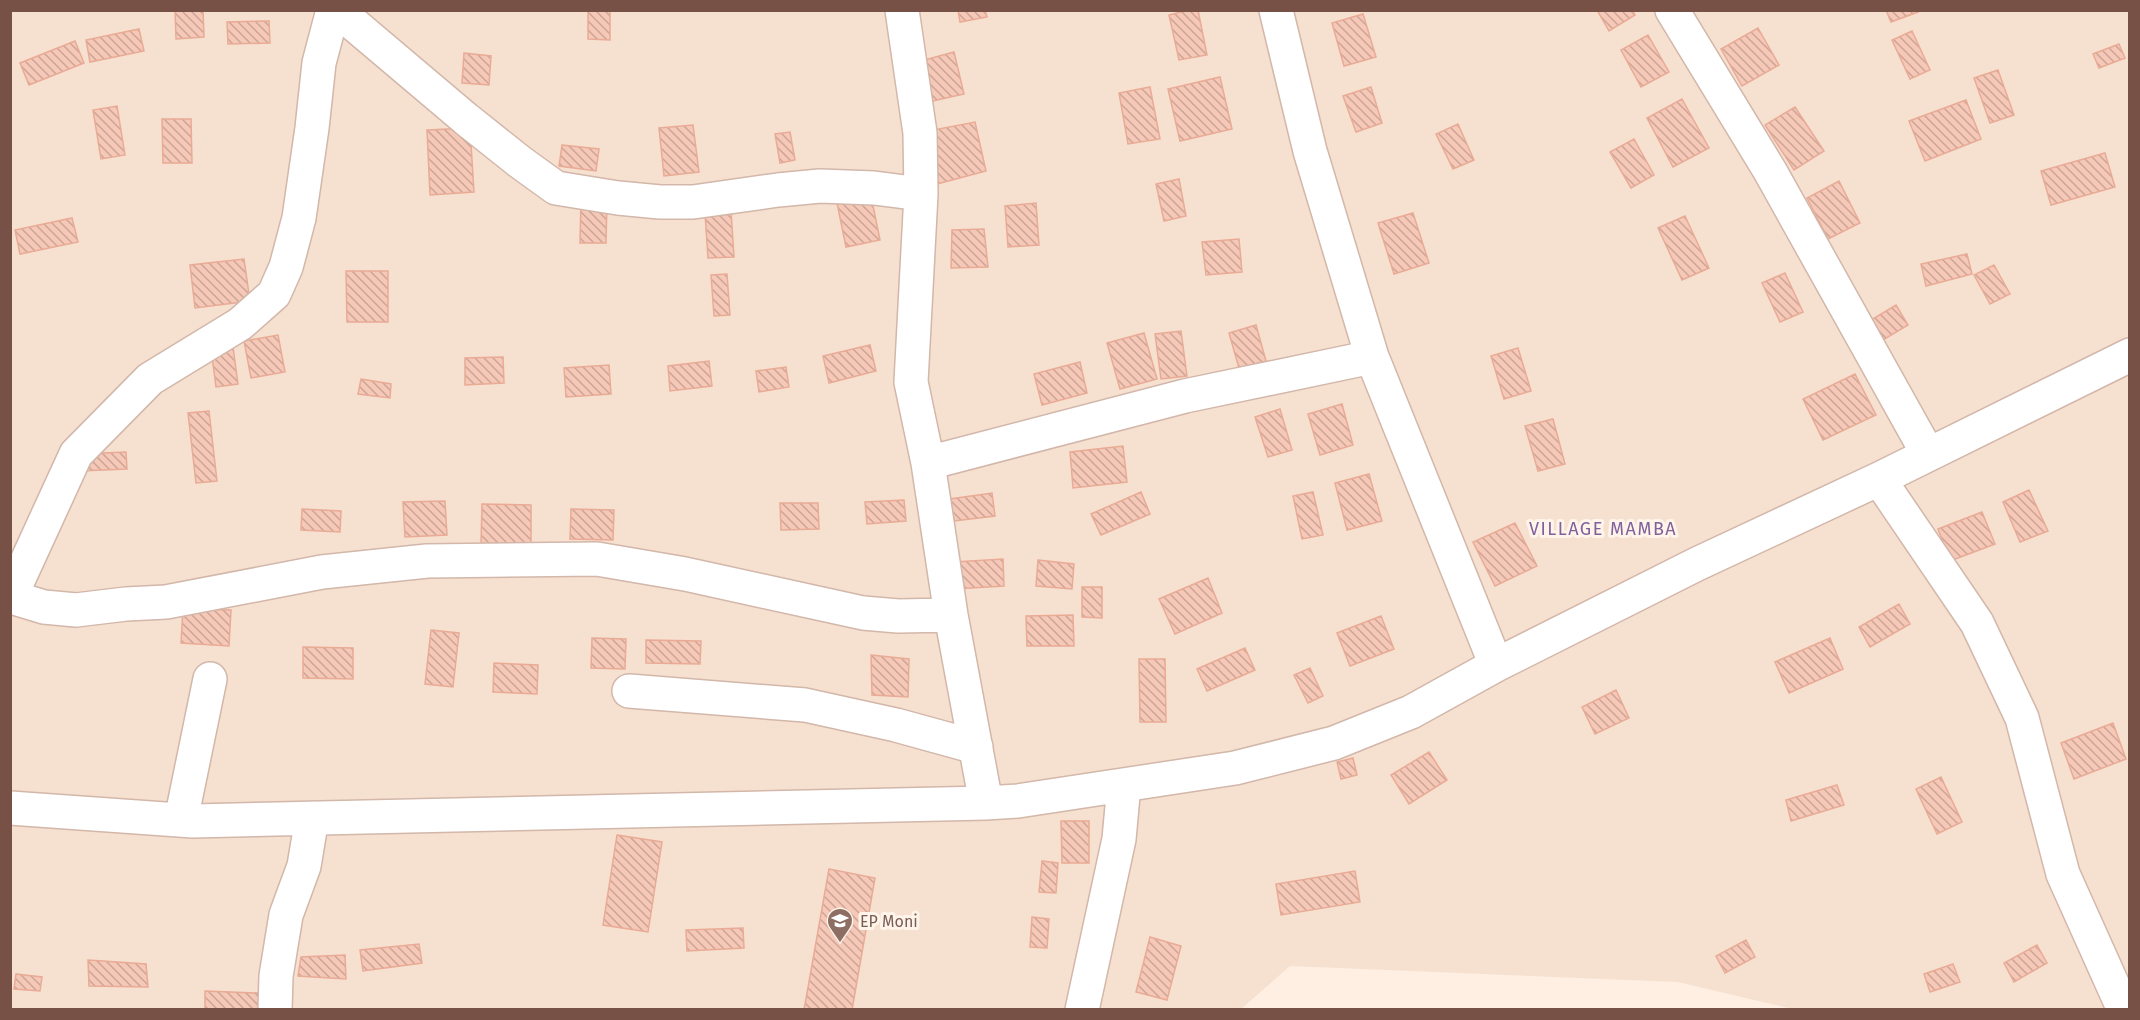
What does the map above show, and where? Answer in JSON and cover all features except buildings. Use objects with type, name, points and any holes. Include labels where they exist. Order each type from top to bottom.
[{"type":"street","points":[[921,194],[874,188],[820,186],[693,202],[660,202],[556,188],[466,119],[335,10],[319,63],[299,219],[286,267],[274,294],[240,324],[150,379],[76,454],[11,598],[44,607],[76,610],[126,603],[166,602],[322,572],[427,561],[597,559],[686,574],[862,613],[898,616],[951,615]]},
{"type":"street","points":[[902,10],[920,133],[921,194],[911,382],[928,463],[951,615],[986,803]]},
{"type":"street","points":[[1276,10],[1310,151],[1372,357],[1496,664]]},
{"type":"street","points":[[1672,10],[1770,171],[1928,454]]},
{"type":"street","points":[[10,808],[182,820],[986,803],[1018,801],[1235,768],[1334,743],[1411,712],[1496,664],[1697,564],[1879,479],[2130,355]]},
{"type":"street","points":[[928,463],[1185,396],[1372,357]]},
{"type":"street","points":[[1879,479],[1977,623],[2022,718],[2063,874],[2124,1010]]},
{"type":"street","points":[[182,820],[210,679]]},
{"type":"street","points":[[629,691],[805,705],[896,725],[976,747]]},
{"type":"street","points":[[1082,1010],[1119,839],[1124,785]]},
{"type":"street","points":[[275,1010],[276,976],[286,915],[304,866],[312,818]]},
{"type":"shaded area","points":[[10,11],[2129,11],[2129,1009],[1797,1010],[1678,982],[1290,966],[1240,1010],[11,1009]]},
{"type":"place","name":"EP Moni","points":[[840,944]]},
{"type":"district","name":"VILLAGE MAMBA","points":[[1603,529]]}]
